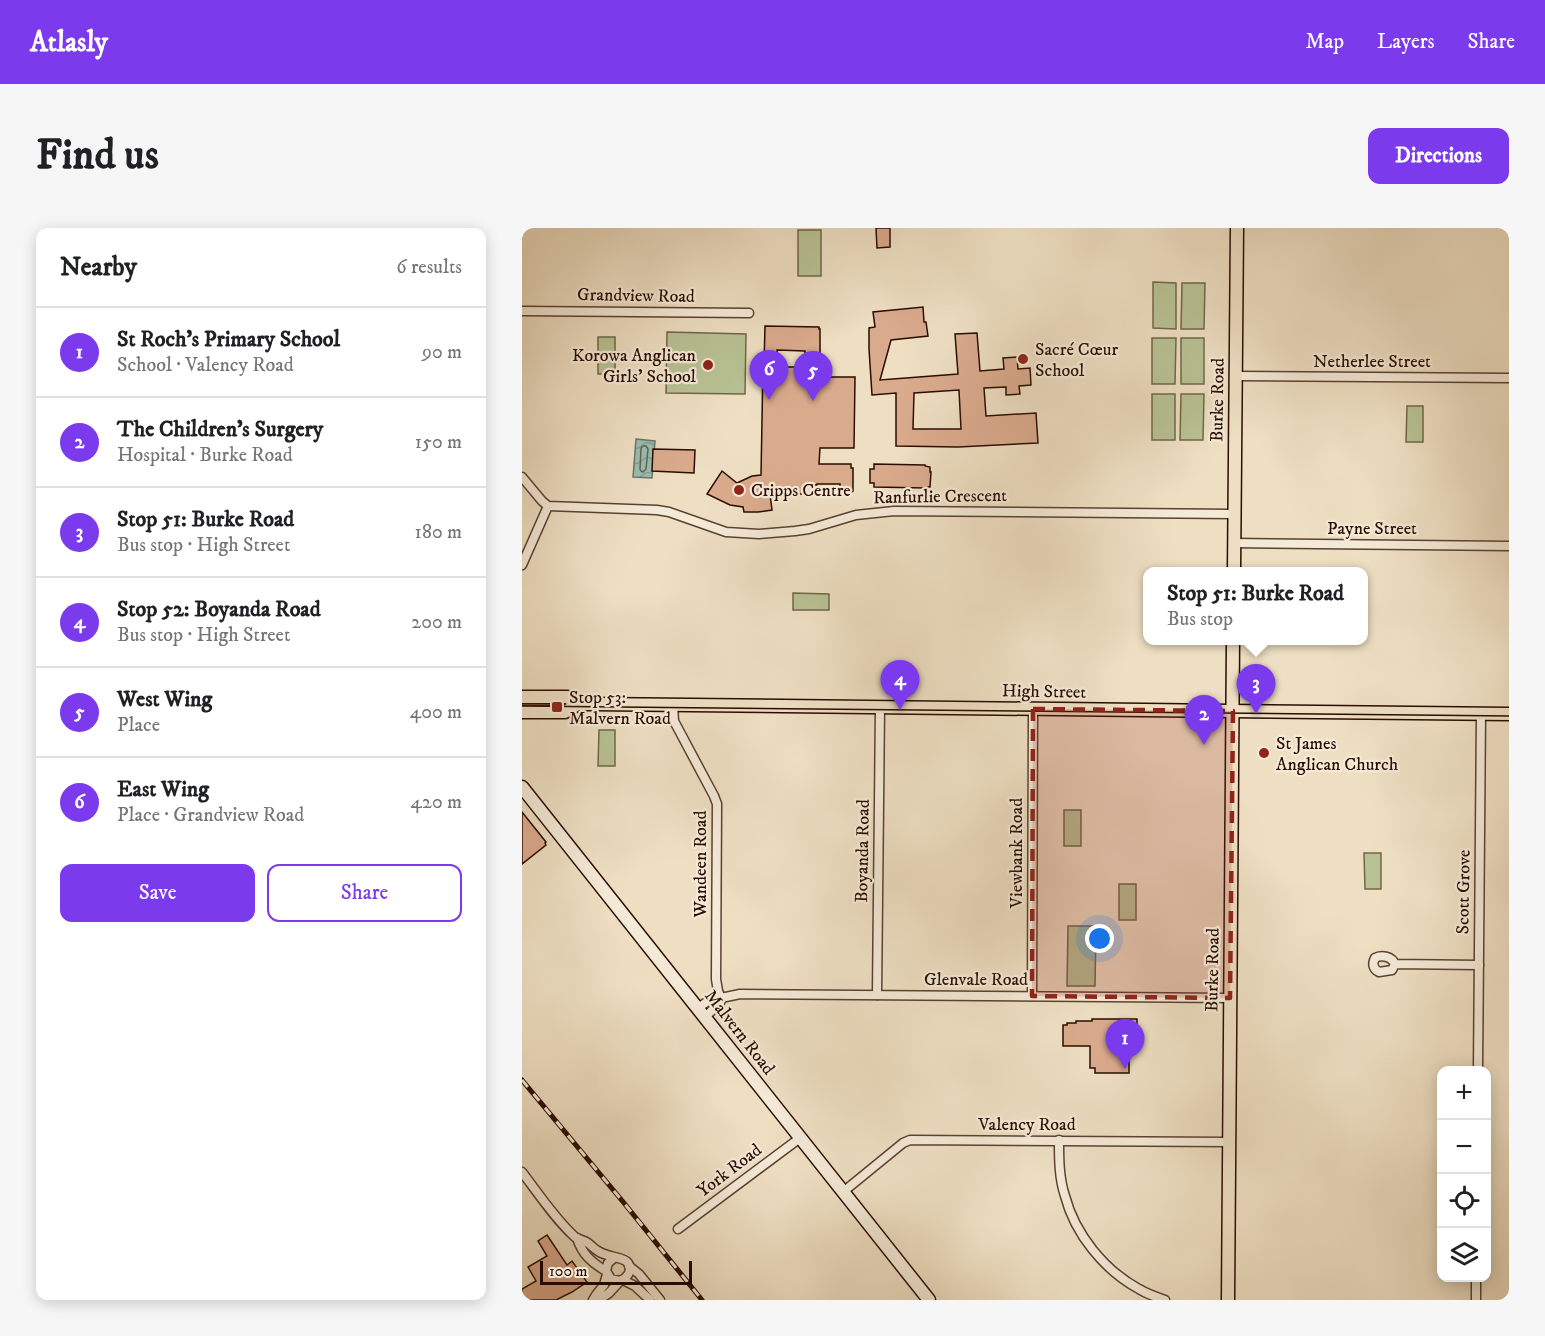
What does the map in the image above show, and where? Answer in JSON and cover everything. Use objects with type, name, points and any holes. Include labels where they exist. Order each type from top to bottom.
[{"type":"main road","name":"Burke Road","points":[[1234,567],[1237,228]]},
{"type":"main road","name":"Burke Road","points":[[1228,1300],[1233,645]]},
{"type":"main road","name":"High Street","points":[[522,697],[567,698],[578,704],[1509,714]]},
{"type":"main road","name":"High Street","points":[[522,712],[566,712],[578,704]]},
{"type":"main road","name":"Malvern Road","points":[[522,787],[929,1300]]},
{"type":"street","name":"Grandview Road","points":[[522,311],[749,313]]},
{"type":"street","name":"Netherlee Street","points":[[1236,376],[1509,378]]},
{"type":"street","points":[[522,477],[548,507],[522,565]]},
{"type":"street","name":"Ranfurlie Crescent","points":[[548,507],[657,510],[726,531],[759,534],[809,529],[856,515],[894,511],[1234,514]]},
{"type":"street","name":"Payne Street","points":[[1234,543],[1509,546]]},
{"type":"street","name":"Wandeen Road","points":[[673,705],[674,721],[717,804],[716,980],[722,998]]},
{"type":"street","name":"Boyanda Road","points":[[877,995],[880,707]]},
{"type":"street","name":"Viewbank Road","points":[[1032,996],[1033,709]]},
{"type":"street","name":"Scott Grove","points":[[1478,1066],[1481,713]]},
{"type":"street","points":[[1395,964],[1479,965]]},
{"type":"street","name":"Glenvale Road","points":[[722,998],[740,994],[1230,998]]},
{"type":"street","points":[[701,1012],[720,1003],[722,998]]},
{"type":"street","name":"York Road","points":[[678,1229],[800,1138]]},
{"type":"street","name":"Valency Road","points":[[843,1192],[903,1143],[910,1140],[1229,1142]]},
{"type":"street","points":[[1059,1140],[1059,1164],[1064,1193],[1080,1232],[1105,1263],[1122,1277],[1137,1288],[1165,1300]]},
{"type":"street","points":[[522,1172],[577,1238],[587,1242],[602,1254],[625,1260],[660,1300]]},
{"type":"street","points":[[577,1238],[580,1249],[611,1279],[635,1286],[650,1300]]},
{"type":"street","points":[[593,1300],[604,1285],[608,1263],[614,1258]]},
{"type":"street","points":[[599,1300],[628,1275],[629,1266]]},
{"type":"street","points":[[1476,1282],[1476,1300]]},
{"type":"highlighted area","points":[[1033,709],[1233,711],[1230,998],[1032,996]]},
{"type":"green space","points":[[798,230],[821,230],[821,276],[798,276]]},
{"type":"green space","points":[[1153,282],[1176,283],[1176,329],[1153,328]]},
{"type":"green space","points":[[1182,283],[1205,283],[1204,329],[1181,329]]},
{"type":"green space","points":[[667,332],[746,334],[745,394],[666,393]]},
{"type":"green space","points":[[598,337],[615,337],[615,374],[598,374]]},
{"type":"green space","points":[[1152,338],[1176,338],[1175,384],[1152,384]]},
{"type":"green space","points":[[1181,338],[1204,338],[1204,384],[1181,384]]},
{"type":"green space","points":[[1152,394],[1175,394],[1175,440],[1152,440]]},
{"type":"green space","points":[[1181,394],[1204,394],[1203,440],[1180,440]]},
{"type":"green space","points":[[1407,406],[1423,406],[1423,442],[1406,442]]},
{"type":"green space","points":[[793,593],[829,594],[829,610],[793,610]]},
{"type":"green space","points":[[599,730],[615,730],[615,766],[598,766]]},
{"type":"green space","points":[[1064,810],[1081,810],[1081,846],[1064,846]]},
{"type":"green space","points":[[1364,853],[1381,853],[1381,889],[1365,889]]},
{"type":"green space","points":[[1119,884],[1136,884],[1136,920],[1119,920]]},
{"type":"green space","points":[[1068,926],[1096,926],[1095,986],[1067,986]]},
{"type":"water","points":[[636,439],[655,441],[652,478],[633,477]]},
{"type":"building","points":[[876,228],[890,228],[890,247],[877,248]]},
{"type":"building","points":[[923,307],[928,336],[891,340],[880,380],[958,374],[955,334],[977,333],[980,371],[1004,369],[1003,358],[1017,357],[1018,369],[1030,368],[1031,385],[1019,386],[1020,394],[1006,395],[1006,387],[984,388],[986,416],[1036,413],[1038,443],[958,447],[896,446],[896,393],[872,395],[869,328],[875,327],[873,312]],"holes":[[[959,390],[961,429],[913,429],[914,393]]]},
{"type":"building","points":[[765,326],[819,327],[820,377],[855,377],[854,448],[820,448],[819,464],[851,464],[853,491],[840,493],[840,484],[805,485],[805,494],[770,494],[772,510],[758,512],[744,512],[743,507],[730,505],[707,494],[722,471],[737,483],[752,476],[761,475]],"holes":[[[777,350],[805,351],[806,367],[777,367]]]},
{"type":"building","points":[[653,449],[695,450],[694,473],[652,471]]},
{"type":"building","points":[[874,464],[930,467],[930,487],[874,487],[874,483],[870,483],[870,469],[874,469]]},
{"type":"building","points":[[522,812],[546,845],[522,864]]},
{"type":"building","points":[[1092,1019],[1137,1019],[1137,1045],[1129,1045],[1129,1073],[1095,1073],[1095,1068],[1090,1068],[1090,1046],[1063,1046],[1063,1025],[1076,1023],[1076,1021],[1092,1021]]},
{"type":"building","points":[[547,1235],[567,1265],[572,1261],[587,1282],[556,1300],[522,1300],[522,1289],[536,1281],[528,1267],[547,1256],[538,1241]]},
{"type":"tram line","points":[[522,706],[1509,716]]},
{"type":"railway","points":[[522,1080],[702,1300]]},
{"type":"place","name":"Sacré Cœur School","points":[[1023,359]]},
{"type":"place","name":"Korowa Anglican Girls' School","points":[[708,365]]},
{"type":"place","name":"East Wing","points":[[769,400]]},
{"type":"place","name":"West Wing","points":[[813,401]]},
{"type":"place","name":"Cripps Centre","points":[[739,490]]},
{"type":"place","name":"Stop 53: Malvern Road","points":[[557,707]]},
{"type":"place","name":"Stop 52: Boyanda Road","points":[[900,710]]},
{"type":"place","name":"Stop 51: Burke Road","points":[[1256,714]]},
{"type":"place","name":"The Children's Surgery","points":[[1204,745]]},
{"type":"place","name":"St James Anglican Church","points":[[1264,753]]},
{"type":"place","name":"St Roch's Primary School","points":[[1125,1069]]}]
